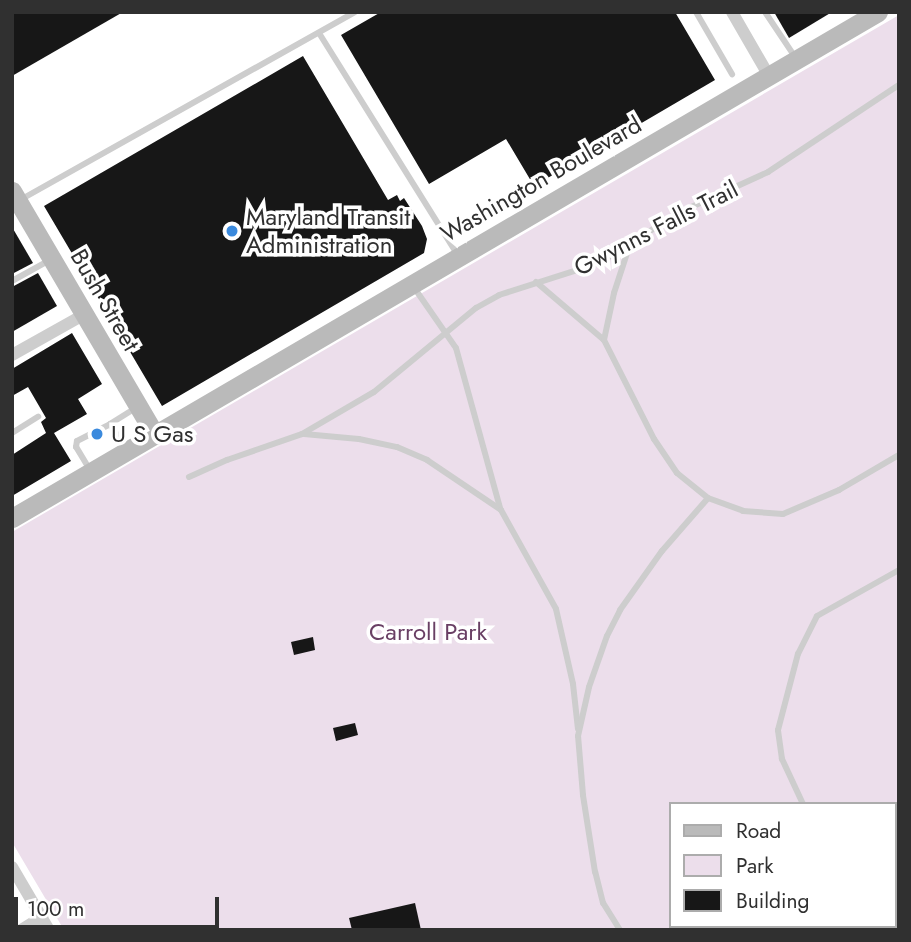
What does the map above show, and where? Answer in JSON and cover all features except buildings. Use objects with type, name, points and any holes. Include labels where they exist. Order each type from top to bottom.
[{"type":"main road","name":"Washington Boulevard","points":[[12,518],[769,76],[858,17],[878,12]]},
{"type":"main road","name":"Bush Street","points":[[14,199],[52,258],[155,435]]},
{"type":"street","points":[[732,12],[769,76]]},
{"type":"street","points":[[12,355],[85,314]]},
{"type":"street","points":[[12,867],[49,930]]},
{"type":"street","points":[[21,930],[42,917]]},
{"type":"lane","points":[[14,199],[355,12]]},
{"type":"lane","points":[[696,12],[732,74]]},
{"type":"lane","points":[[765,12],[796,60]]},
{"type":"lane","points":[[319,33],[458,256]]},
{"type":"lane","name":"Gwynns Falls Trail","points":[[189,477],[226,460],[302,434],[374,392],[476,308],[499,295],[593,265],[676,214],[768,172],[899,85]]},
{"type":"lane","points":[[604,340],[614,293],[630,244]]},
{"type":"lane","points":[[12,281],[52,258]]},
{"type":"lane","points":[[536,282],[604,340],[654,439],[677,473],[708,498],[743,511],[783,514],[839,490],[899,455]]},
{"type":"lane","points":[[411,283],[456,348],[501,510],[556,609],[573,684],[583,795],[596,872],[603,903],[620,930]]},
{"type":"lane","points":[[91,472],[76,447],[77,441],[138,406]]},
{"type":"lane","points":[[12,433],[38,417]]},
{"type":"lane","points":[[110,424],[127,451]]},
{"type":"lane","points":[[302,434],[359,439],[397,447],[426,460],[501,510]]},
{"type":"lane","points":[[578,736],[589,687],[620,610],[662,551],[708,498]]},
{"type":"lane","points":[[802,802],[778,746],[780,713],[798,654],[817,617],[831,606],[899,570]]},
{"type":"green space","name":"Carroll Park","points":[[899,15],[899,930],[64,930],[12,842],[12,532]]},
{"type":"place","name":"Maryland Transit Administration","points":[[232,231]]},
{"type":"place","name":"U S Gas","points":[[97,434]]}]
